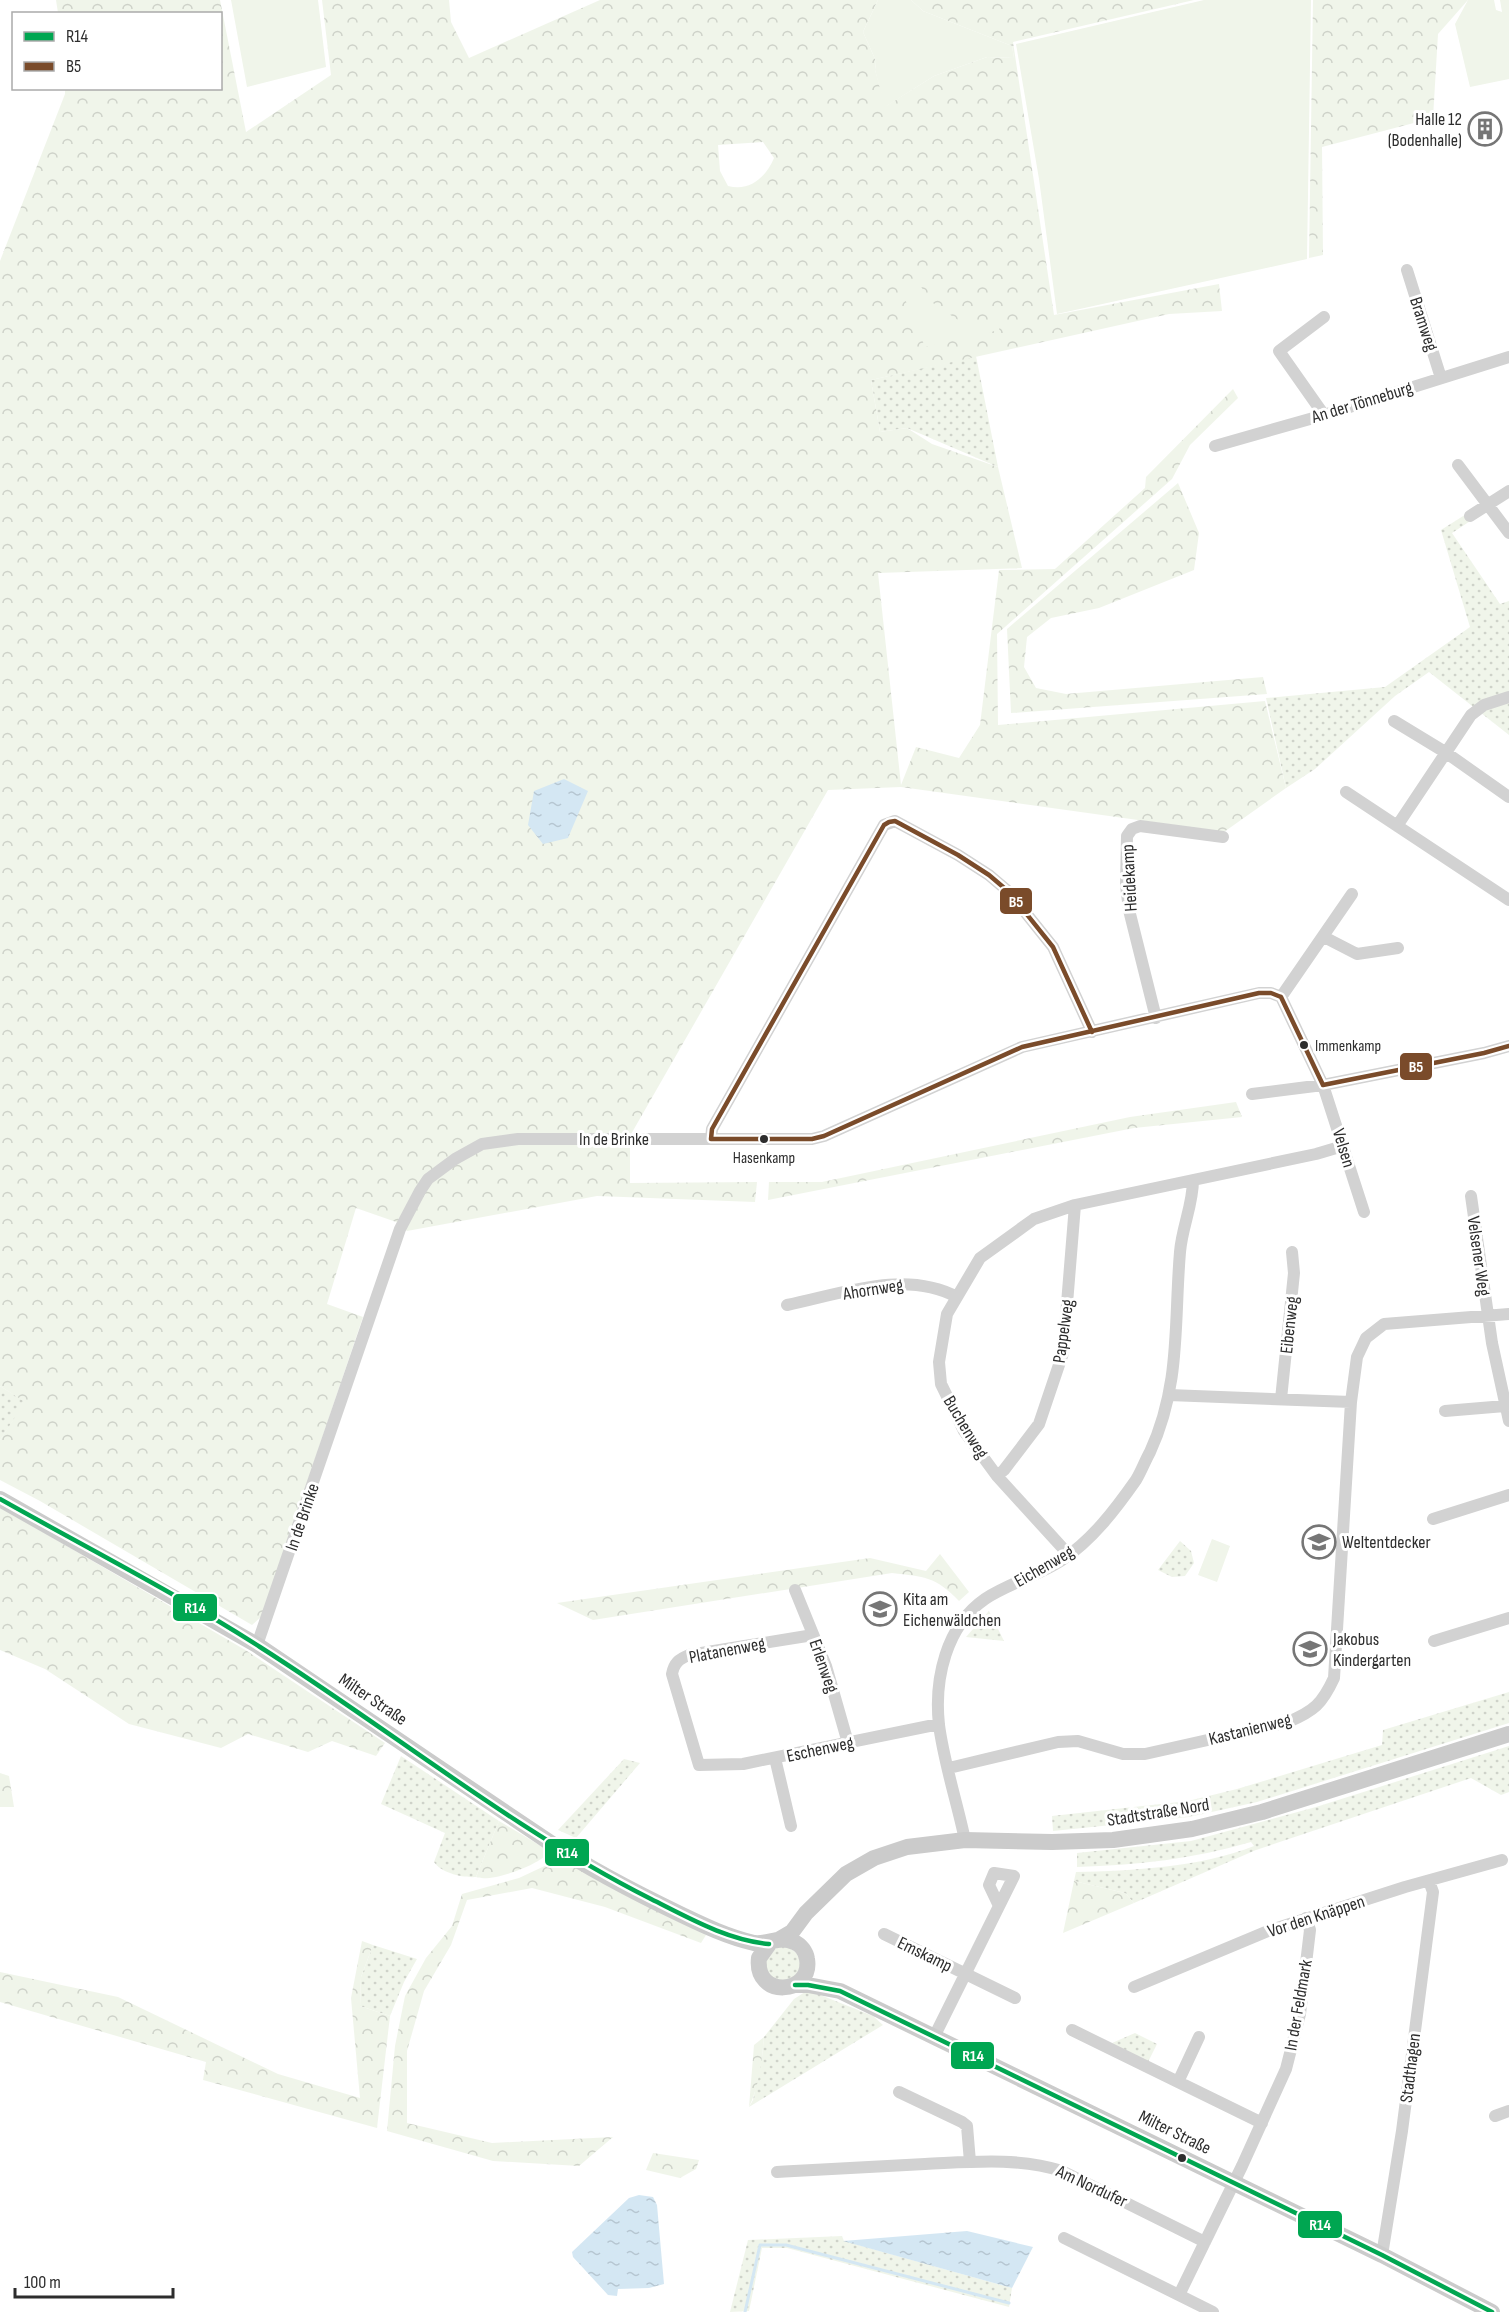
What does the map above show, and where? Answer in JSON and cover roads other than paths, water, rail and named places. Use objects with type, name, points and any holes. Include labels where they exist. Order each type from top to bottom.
[{"type":"main road","name":"Milter Straße","points":[[0,1499],[257,1646],[574,1858],[638,1893],[723,1934],[755,1943],[775,1942]]},
{"type":"main road","name":"Stadtstraße Nord","points":[[775,1942],[792,1932],[806,1913],[846,1874],[874,1858],[907,1847],[965,1840],[1093,1841],[1154,1835],[1192,1828],[1262,1812],[1509,1734]]},
{"type":"main road","name":"Stadtstraße Nord","points":[[806,1959],[806,1931],[818,1903]]},
{"type":"main road","name":"Milter Straße","points":[[723,1934],[759,1963]]},
{"type":"main road","points":[[791,1941],[806,1959],[803,1977],[795,1985],[783,1988],[770,1985],[762,1976],[759,1963],[761,1952],[775,1942],[791,1941]]},
{"type":"main road","name":"Milter Straße","points":[[806,1959],[840,1991]]},
{"type":"main road","name":"Milter Straße","points":[[795,1985],[840,1991],[1234,2182],[1491,2312]]},
{"type":"street","name":"Bramweg","points":[[1407,270],[1441,378]]},
{"type":"street","points":[[1324,316],[1279,351],[1324,415]]},
{"type":"street","name":"An der Tönneburg","points":[[1215,446],[1324,415],[1509,357]]},
{"type":"street","points":[[1458,465],[1509,532]]},
{"type":"street","points":[[1470,516],[1509,491]]},
{"type":"street","points":[[1397,826],[1471,715],[1484,705],[1509,697]]},
{"type":"street","points":[[1394,721],[1445,752],[1509,797]]},
{"type":"street","points":[[1346,792],[1509,900]]},
{"type":"street","points":[[711,1139],[712,1129],[884,825],[889,822],[895,821],[958,855],[1010,892],[1053,947],[1092,1032]]},
{"type":"street","name":"Heidekamp","points":[[1156,1018],[1129,910],[1126,885],[1127,836],[1132,829],[1140,826],[1223,837]]},
{"type":"street","points":[[1323,1085],[1281,997],[1352,894]]},
{"type":"street","points":[[1324,937],[1357,954],[1398,948]]},
{"type":"street","name":"In de Brinke","points":[[257,1646],[400,1229],[428,1179],[455,1159],[482,1144],[518,1139],[812,1139],[824,1136],[1022,1047],[1259,993],[1271,993],[1281,997]]},
{"type":"street","points":[[1252,1094],[1323,1085],[1509,1046]]},
{"type":"street","name":"Velsen","points":[[1323,1085],[1364,1212]]},
{"type":"street","points":[[1193,1180],[1343,1146]]},
{"type":"street","name":"Buchenweg","points":[[1069,1555],[997,1476],[964,1431],[941,1384],[939,1362],[947,1314],[980,1258],[1034,1219],[1075,1204],[1193,1180]]},
{"type":"street","name":"Eichenweg","points":[[965,1840],[939,1724],[939,1681],[943,1663],[953,1636],[967,1615],[985,1599],[1037,1574],[1069,1555],[1097,1531],[1137,1478],[1166,1413],[1177,1328],[1180,1249],[1193,1191],[1193,1180]]},
{"type":"street","name":"Velsener Weg","points":[[1471,1196],[1488,1316]]},
{"type":"street","name":"Pappelweg","points":[[997,1476],[1039,1424],[1063,1353],[1075,1204]]},
{"type":"street","name":"Eibenweg","points":[[1281,1399],[1294,1273],[1292,1252]]},
{"type":"street","name":"Ahornweg","points":[[787,1305],[873,1287],[909,1283],[943,1289],[957,1297]]},
{"type":"street","name":"Velsener Weg","points":[[1384,1324],[1509,1314]]},
{"type":"street","points":[[1488,1316],[1509,1421]]},
{"type":"street","name":"Kastanienweg","points":[[949,1768],[1058,1742],[1078,1742],[1123,1754],[1145,1754],[1288,1722],[1308,1714],[1324,1700],[1334,1678],[1351,1402],[1357,1357],[1366,1338],[1384,1324]]},
{"type":"street","points":[[1169,1395],[1351,1402]]},
{"type":"street","points":[[1445,1411],[1505,1406]]},
{"type":"street","points":[[1433,1519],[1509,1495]]},
{"type":"street","name":"Erlenweg","points":[[795,1590],[826,1666],[849,1743]]},
{"type":"street","points":[[1434,1641],[1509,1618]]},
{"type":"street","name":"Platanenweg","points":[[699,1765],[672,1674],[673,1666],[681,1658],[689,1655],[813,1635]]},
{"type":"street","name":"Eschenweg","points":[[699,1765],[743,1764],[939,1724]]},
{"type":"street","points":[[775,1758],[791,1826]]},
{"type":"street","name":"Vor den Knäppen","points":[[1134,1987],[1268,1931],[1502,1860]]},
{"type":"street","name":"Stadthagen","points":[[1382,2255],[1400,2142],[1431,1903],[1430,1881]]},
{"type":"street","name":"Emskamp","points":[[934,2037],[999,1906]]},
{"type":"street","name":"In der Feldmark","points":[[1179,2295],[1286,2069],[1300,2014],[1310,1930],[1306,1918]]},
{"type":"street","name":"Emskamp","points":[[885,1934],[1016,1998]]},
{"type":"street","points":[[1072,2030],[1262,2123]]},
{"type":"street","points":[[1178,2082],[1199,2037]]},
{"type":"street","points":[[899,2092],[967,2126],[970,2162]]},
{"type":"street","points":[[1494,2116],[1509,2111]]},
{"type":"street","name":"Am Nordufer","points":[[777,2172],[970,2162],[1015,2161],[1041,2164],[1062,2171],[1205,2242]]},
{"type":"street","points":[[1064,2238],[1213,2312]]},
{"type":"water","points":[[564,779],[588,791],[568,838],[543,844],[528,825],[534,791]]},
{"type":"water","points":[[639,2195],[653,2197],[657,2205],[664,2284],[649,2288],[618,2289],[617,2296],[608,2295],[573,2257],[572,2252],[629,2198]]},
{"type":"water","points":[[967,2231],[1033,2247],[1012,2288],[843,2241]]},
{"type":"waterway","points":[[745,2312],[760,2245],[786,2245],[1009,2303]]},
{"type":"place","name":"Halle 12 (Bodenhalle)","points":[[1485,129]]},
{"type":"place","name":"Immenkamp","points":[[1304,1045]]},
{"type":"place","name":"Hasenkamp","points":[[764,1139]]},
{"type":"place","name":"Weltentdecker","points":[[1319,1542]]},
{"type":"place","name":"Kita am Eichenwäldchen","points":[[880,1609]]},
{"type":"place","name":"Jakobus Kindergarten","points":[[1310,1649]]}]
